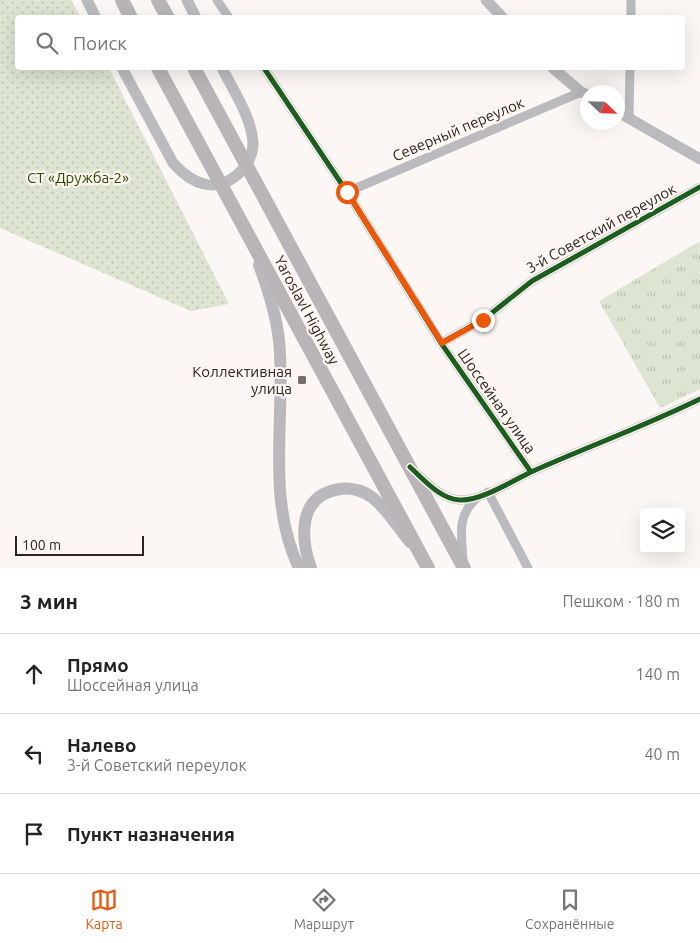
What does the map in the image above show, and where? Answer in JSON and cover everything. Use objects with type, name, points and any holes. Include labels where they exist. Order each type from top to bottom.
[{"type":"highway","points":[[122,0],[130,15]]},
{"type":"highway","points":[[158,0],[166,15]]},
{"type":"highway","name":"Yaroslavl Highway","points":[[159,70],[426,564]]},
{"type":"highway","name":"Yaroslavl Highway","points":[[195,70],[463,567]]},
{"type":"main road","points":[[246,233],[270,295],[277,322],[280,354],[280,500],[290,543],[299,568]]},
{"type":"main road","points":[[311,568],[305,552],[303,533],[309,508],[325,492],[345,488],[358,490],[372,497],[383,508],[426,564]]},
{"type":"street","points":[[87,0],[94,15]]},
{"type":"street","points":[[186,0],[194,15]]},
{"type":"street","points":[[217,0],[227,15]]},
{"type":"street","points":[[486,0],[501,15]]},
{"type":"street","points":[[631,0],[631,15]]},
{"type":"street","points":[[123,70],[173,163],[184,175],[206,185],[218,185],[230,180],[241,171],[250,159],[253,144],[251,129],[223,70]]},
{"type":"street","name":"Шоссейная улица","points":[[265,70],[347,192],[442,343],[531,472]]},
{"type":"street","points":[[555,70],[580,90]]},
{"type":"street","points":[[629,118],[630,70]]},
{"type":"street","name":"Северный переулок","points":[[347,192],[580,95]]},
{"type":"street","points":[[625,116],[700,159]]},
{"type":"street","name":"3-й Советский переулок","points":[[442,343],[483,320],[532,281],[700,187]]},
{"type":"street","points":[[410,467],[435,489],[448,497],[462,501],[488,492],[700,399]]},
{"type":"street","points":[[488,492],[528,568]]},
{"type":"street","points":[[463,567],[461,522],[468,506],[478,496]]},
{"type":"green space","name":"СТ «Дружба-2»","points":[[0,0],[71,0],[80,15],[15,15],[15,70],[110,70],[229,304],[191,311],[0,228]]},
{"type":"green space","points":[[700,241],[700,389],[660,408],[599,301]]},
{"type":"cycle path","points":[[265,70],[347,192],[441,343],[531,472]]},
{"type":"cycle path","points":[[441,343],[483,320],[532,281],[700,187]]},
{"type":"cycle path","points":[[410,467],[446,497],[460,500],[477,497],[700,399]]},
{"type":"place","name":"Коллективная улица","points":[[302,380]]},
{"type":"route","points":[[347,192],[442,343],[483,320]]}]
